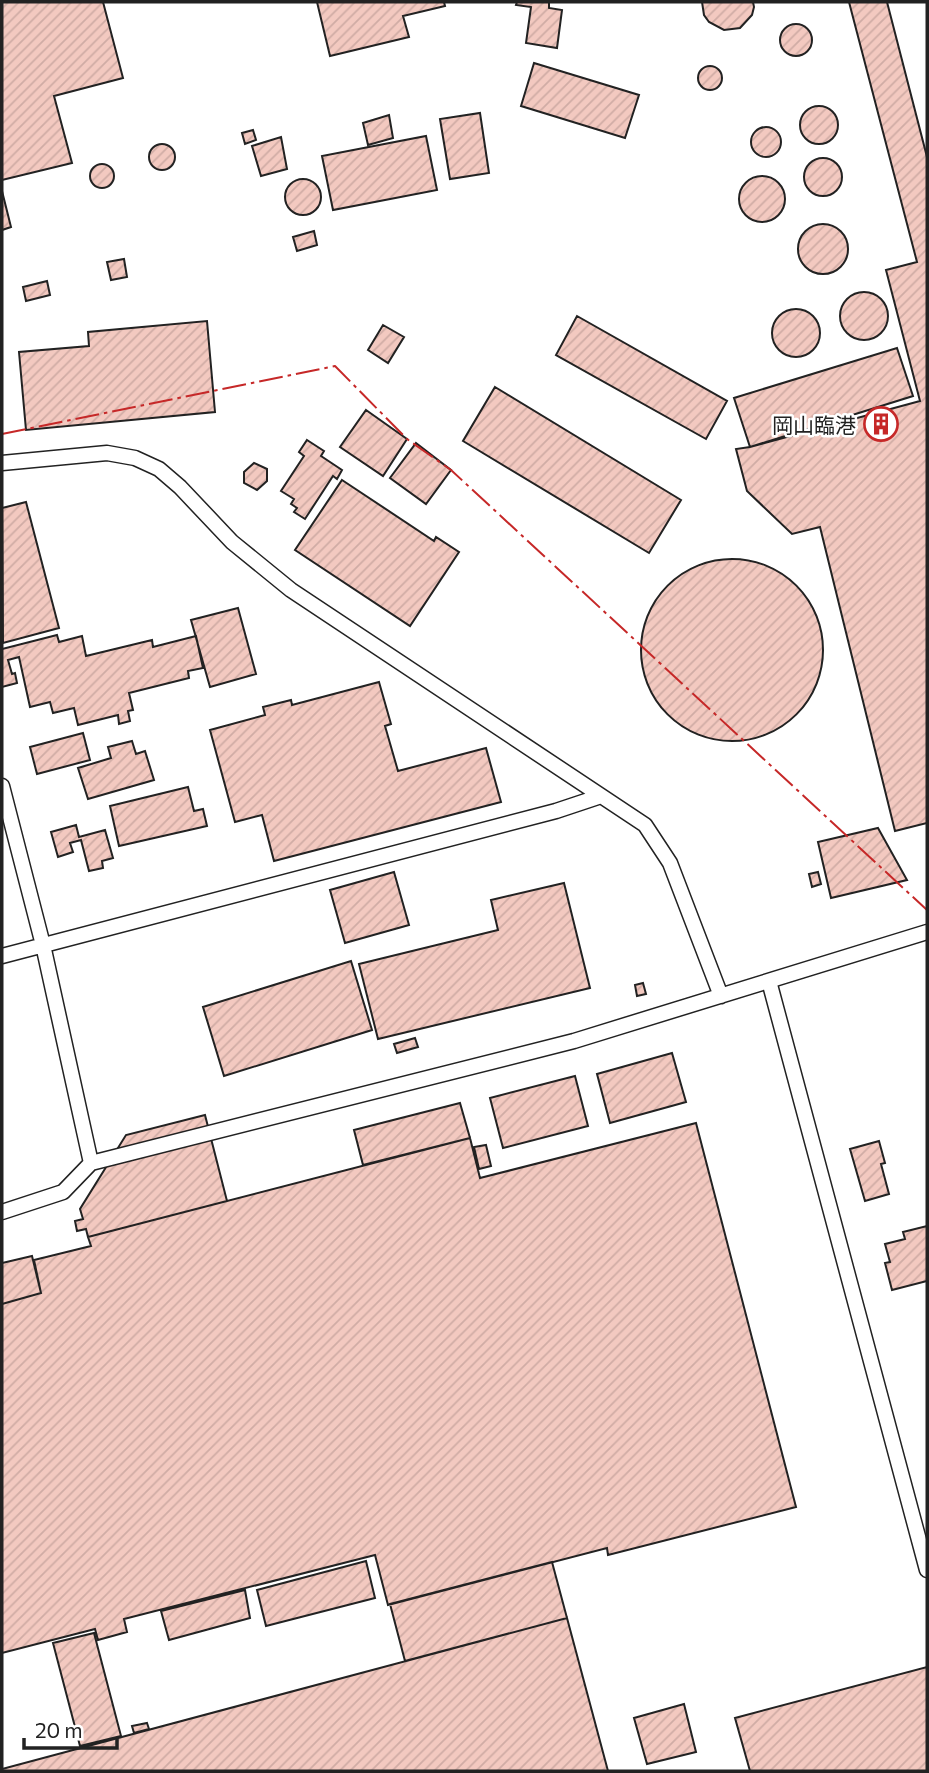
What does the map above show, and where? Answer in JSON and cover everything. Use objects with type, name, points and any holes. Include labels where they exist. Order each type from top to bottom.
[{"type":"lane","points":[[2,463],[107,453],[135,458],[159,469],[180,487],[232,542],[291,590],[646,825],[670,863],[720,996]]},
{"type":"lane","points":[[2,786],[43,945],[91,1163]]},
{"type":"lane","points":[[2,956],[556,811],[601,796]]},
{"type":"lane","points":[[2,1212],[63,1192],[91,1163],[574,1041],[927,932]]},
{"type":"lane","points":[[769,981],[927,1570]]},
{"type":"building","points":[[2,2],[103,2],[123,78],[54,96],[72,163],[2,180]]},
{"type":"building","points":[[317,2],[444,2],[445,6],[403,16],[409,37],[330,56]]},
{"type":"building","points":[[517,2],[549,2],[549,8],[562,10],[557,48],[526,43],[531,7],[516,5]]},
{"type":"building","points":[[702,2],[753,2],[754,7],[752,15],[740,28],[724,30],[709,22],[704,15]]},
{"type":"building","name":"岡山臨港","points":[[849,2],[887,2],[927,157],[927,823],[895,831],[820,527],[792,534],[747,491],[736,449],[920,401],[886,270],[917,262]]},
{"type":"building","points":[[796,24],[808,28],[812,40],[808,52],[796,56],[784,52],[780,40],[784,28]]},
{"type":"building","points":[[534,63],[639,95],[625,138],[521,106]]},
{"type":"building","points":[[710,66],[718,70],[722,78],[718,86],[710,90],[702,86],[698,78],[702,70]]},
{"type":"building","points":[[819,106],[833,111],[838,125],[833,139],[819,144],[805,139],[800,125],[805,111]]},
{"type":"building","points":[[480,113],[489,173],[450,179],[440,119]]},
{"type":"building","points":[[389,115],[393,138],[368,145],[363,123]]},
{"type":"building","points":[[766,127],[777,131],[781,142],[777,153],[766,157],[755,153],[751,142],[755,131]]},
{"type":"building","points":[[253,130],[256,140],[245,144],[242,133]]},
{"type":"building","points":[[426,136],[437,190],[333,210],[322,156]]},
{"type":"building","points":[[281,137],[287,169],[261,176],[252,146]]},
{"type":"building","points":[[162,144],[171,148],[175,157],[171,166],[162,170],[153,166],[149,157],[153,148]]},
{"type":"building","points":[[823,158],[836,164],[842,177],[836,190],[823,196],[810,190],[804,177],[810,164]]},
{"type":"building","points":[[102,164],[110,168],[114,176],[110,184],[102,188],[94,184],[90,176],[94,168]]},
{"type":"building","points":[[762,176],[778,183],[785,199],[778,215],[762,222],[746,215],[739,199],[746,183]]},
{"type":"building","points":[[303,179],[316,184],[321,197],[316,210],[303,215],[290,210],[285,197],[290,184]]},
{"type":"building","points":[[2,191],[11,227],[2,230]]},
{"type":"building","points":[[823,224],[841,231],[848,249],[841,267],[823,274],[805,267],[798,249],[805,231]]},
{"type":"building","points":[[314,231],[317,245],[297,251],[293,237]]},
{"type":"building","points":[[124,259],[127,277],[111,280],[107,262]]},
{"type":"building","points":[[47,281],[50,295],[26,301],[23,287]]},
{"type":"building","points":[[864,292],[881,299],[888,316],[881,333],[864,340],[847,333],[840,316],[847,299]]},
{"type":"building","points":[[796,309],[813,316],[820,333],[813,350],[796,357],[779,350],[772,333],[779,316]]},
{"type":"building","points":[[577,316],[727,401],[706,439],[556,355]]},
{"type":"building","points":[[207,321],[215,412],[26,430],[19,352],[89,346],[88,332]]},
{"type":"building","points":[[383,325],[404,337],[388,363],[368,350]]},
{"type":"building","points":[[897,348],[913,396],[750,447],[734,398]]},
{"type":"building","points":[[495,387],[681,500],[649,553],[463,441]]},
{"type":"building","points":[[366,410],[407,439],[383,476],[340,447]]},
{"type":"building","points":[[307,440],[324,451],[321,456],[342,470],[337,479],[333,476],[305,519],[294,512],[297,508],[291,504],[294,499],[281,491],[304,456],[299,452]]},
{"type":"building","points":[[416,443],[451,470],[426,504],[390,478]]},
{"type":"building","points":[[254,463],[267,469],[267,481],[257,490],[244,483],[244,472]]},
{"type":"building","points":[[342,480],[434,541],[436,537],[459,552],[410,626],[295,550]]},
{"type":"building","points":[[26,502],[59,628],[3,643],[2,508]]},
{"type":"building","points":[[732,559],[767,565],[797,585],[817,615],[823,650],[817,685],[797,715],[767,735],[732,741],[697,735],[667,715],[647,685],[641,650],[647,615],[667,585],[697,565]]},
{"type":"building","points":[[238,608],[256,674],[210,687],[191,620]]},
{"type":"building","points":[[57,635],[59,642],[82,636],[86,656],[152,640],[153,647],[196,636],[203,668],[188,671],[189,678],[129,693],[133,710],[128,711],[130,721],[119,724],[118,715],[78,725],[74,708],[53,713],[50,702],[30,707],[19,657],[8,660],[17,683],[2,687],[2,649]]},
{"type":"building","points":[[379,682],[391,724],[385,726],[398,771],[486,748],[501,802],[274,861],[262,815],[235,822],[210,730],[265,715],[263,707],[291,700],[292,705]]},
{"type":"building","points":[[83,733],[90,760],[37,774],[30,747]]},
{"type":"building","points":[[132,741],[136,754],[145,751],[154,780],[88,799],[78,768],[111,758],[108,747]]},
{"type":"building","points":[[188,787],[194,811],[203,809],[207,826],[119,846],[110,806]]},
{"type":"building","points":[[76,825],[79,837],[105,830],[113,858],[102,861],[103,868],[89,871],[81,840],[70,843],[73,852],[58,857],[51,832]]},
{"type":"building","points":[[878,828],[907,880],[831,898],[818,842]]},
{"type":"building","points":[[394,872],[409,925],[345,943],[330,890]]},
{"type":"building","points":[[818,872],[821,884],[812,887],[809,874]]},
{"type":"building","points":[[564,883],[590,988],[378,1039],[359,964],[498,930],[491,900]]},
{"type":"building","points":[[351,961],[372,1030],[224,1076],[203,1007]]},
{"type":"building","points":[[643,983],[646,994],[637,996],[635,985]]},
{"type":"building","points":[[415,1038],[418,1047],[397,1053],[394,1044]]},
{"type":"building","points":[[672,1053],[686,1102],[610,1123],[597,1074]]},
{"type":"building","points":[[575,1076],[588,1126],[503,1148],[490,1098]]},
{"type":"building","points":[[460,1103],[470,1138],[363,1165],[354,1130]]},
{"type":"building","points":[[205,1115],[227,1201],[88,1237],[86,1229],[77,1231],[75,1221],[83,1219],[80,1209],[126,1135]]},
{"type":"building","points":[[696,1123],[796,1507],[608,1555],[607,1548],[388,1605],[375,1555],[124,1619],[127,1632],[98,1640],[95,1629],[2,1653],[2,1304],[41,1293],[34,1260],[91,1246],[88,1237],[470,1138],[480,1178]]},
{"type":"building","points":[[879,1141],[885,1163],[881,1164],[889,1194],[865,1201],[850,1149]]},
{"type":"building","points":[[486,1145],[491,1166],[479,1169],[474,1147]]},
{"type":"building","points":[[927,1226],[927,1281],[892,1290],[885,1263],[890,1262],[885,1244],[905,1239],[903,1232]]},
{"type":"building","points":[[32,1256],[41,1293],[2,1304],[2,1263]]},
{"type":"building","points":[[366,1561],[375,1598],[266,1626],[257,1590]]},
{"type":"building","points":[[552,1562],[567,1618],[405,1661],[390,1604]]},
{"type":"building","points":[[245,1590],[250,1618],[169,1640],[161,1611]]},
{"type":"building","points":[[567,1618],[608,1771],[2,1771],[2,1769]]},
{"type":"building","points":[[94,1633],[121,1736],[80,1746],[53,1643]]},
{"type":"building","points":[[927,1667],[927,1771],[750,1771],[735,1718]]},
{"type":"building","points":[[684,1704],[696,1752],[647,1764],[634,1718]]},
{"type":"building","points":[[147,1723],[149,1729],[134,1733],[132,1726]]},
{"type":"power","points":[[2,434],[335,366],[407,439],[451,470],[927,910]]},
{"type":"place","name":"岡山臨港","points":[[881,424]]}]
